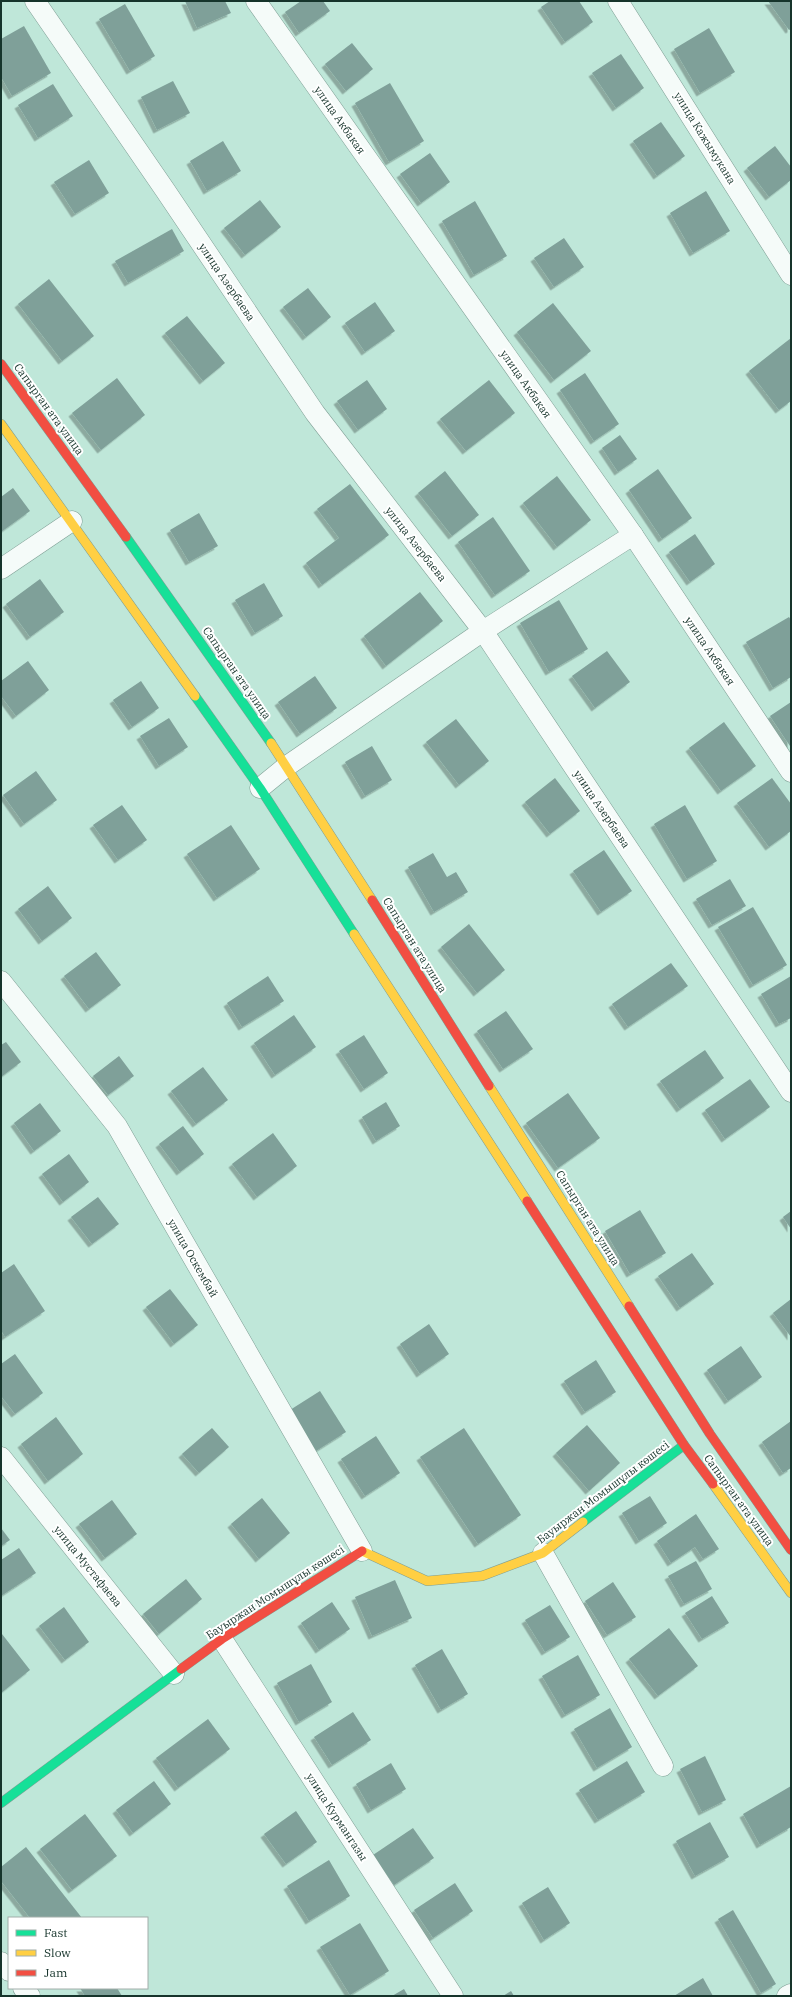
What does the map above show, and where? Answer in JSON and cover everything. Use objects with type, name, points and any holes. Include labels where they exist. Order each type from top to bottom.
[{"type":"main road","name":"Сапырган ата улица","points":[[1,364],[100,498],[287,766],[710,1434],[791,1550]]},
{"type":"main road","name":"Сапырган ата улица","points":[[1,424],[72,521],[260,788],[684,1445],[791,1593]]},
{"type":"main road","name":"Бауыржан Момышұлы көшесі","points":[[1,1803],[222,1638],[362,1551],[427,1581],[482,1576],[543,1553],[684,1445]]},
{"type":"street","name":"улица Азербаева","points":[[35,1],[161,183],[315,413],[483,631],[791,1092]]},
{"type":"street","name":"улица Акбакая","points":[[256,1],[633,535],[791,772]]},
{"type":"street","name":"улица Кажымукана","points":[[618,1],[791,275]]},
{"type":"street","points":[[1,569],[72,521]]},
{"type":"street","points":[[260,788],[287,766],[483,631],[633,535]]},
{"type":"street","name":"улица Оскембай","points":[[1,981],[117,1126],[362,1551]]},
{"type":"street","name":"улица Мустафаева","points":[[1,1457],[174,1674]]},
{"type":"street","points":[[543,1553],[663,1766]]},
{"type":"street","name":"улица Курмангазы","points":[[222,1638],[452,1996]]},
{"type":"street","points":[[1,1962],[8,1970]]},
{"type":"street","points":[[787,1996],[791,1994]]},
{"type":"building","points":[[185,1],[225,1],[231,13],[197,28]]},
{"type":"building","points":[[301,1],[323,1],[330,11],[299,33],[285,12]]},
{"type":"building","points":[[550,1],[579,1],[593,22],[565,42],[541,7]]},
{"type":"building","points":[[768,1],[791,1],[791,29],[789,30]]},
{"type":"building","points":[[125,4],[155,56],[130,71],[99,19]]},
{"type":"building","points":[[24,26],[51,73],[12,96],[1,77],[1,39]]},
{"type":"building","points":[[709,28],[735,72],[700,93],[674,49]]},
{"type":"building","points":[[352,43],[373,69],[346,91],[325,64]]},
{"type":"building","points":[[621,54],[644,88],[616,108],[592,73]]},
{"type":"building","points":[[173,81],[190,113],[157,130],[141,97]]},
{"type":"building","points":[[390,83],[424,141],[389,162],[355,103]]},
{"type":"building","points":[[53,84],[73,116],[38,138],[18,105]]},
{"type":"building","points":[[661,122],[685,156],[657,176],[633,141]]},
{"type":"building","points":[[223,141],[241,171],[207,191],[190,161]]},
{"type":"building","points":[[775,146],[791,167],[791,180],[769,197],[747,168]]},
{"type":"building","points":[[430,153],[450,182],[421,203],[400,174]]},
{"type":"building","points":[[89,160],[109,193],[75,214],[54,182]]},
{"type":"building","points":[[706,191],[730,231],[693,253],[670,213]]},
{"type":"building","points":[[260,200],[281,227],[245,255],[224,228]]},
{"type":"building","points":[[475,201],[507,256],[474,275],[442,221]]},
{"type":"building","points":[[172,229],[184,251],[128,283],[115,261]]},
{"type":"building","points":[[564,238],[584,267],[554,287],[534,258]]},
{"type":"building","points":[[49,279],[94,336],[62,361],[18,304]]},
{"type":"building","points":[[308,288],[331,317],[306,337],[283,307]]},
{"type":"building","points":[[375,302],[395,331],[365,352],[345,323]]},
{"type":"building","points":[[553,303],[591,351],[554,380],[517,332]]},
{"type":"building","points":[[187,316],[225,363],[203,381],[165,333]]},
{"type":"building","points":[[791,338],[791,401],[779,410],[749,371]]},
{"type":"building","points":[[585,373],[619,424],[594,441],[560,390]]},
{"type":"building","points":[[117,378],[145,415],[101,450],[72,413]]},
{"type":"building","points":[[367,380],[387,409],[358,430],[337,401]]},
{"type":"building","points":[[489,380],[515,413],[466,451],[440,419]]},
{"type":"building","points":[[620,435],[637,459],[618,472],[602,448]]},
{"type":"building","points":[[658,469],[692,518],[662,539],[629,490]]},
{"type":"building","points":[[445,471],[479,515],[452,536],[418,493]]},
{"type":"building","points":[[557,476],[591,520],[557,547],[523,503]]},
{"type":"building","points":[[350,484],[389,535],[322,585],[306,563],[339,538],[317,509]]},
{"type":"building","points":[[13,488],[30,511],[1,532],[1,497]]},
{"type":"building","points":[[199,513],[218,546],[189,562],[170,530]]},
{"type":"building","points":[[493,517],[530,571],[495,595],[458,542]]},
{"type":"building","points":[[695,534],[715,564],[690,582],[669,552]]},
{"type":"building","points":[[40,579],[64,612],[30,637],[6,604]]},
{"type":"building","points":[[264,583],[283,616],[255,633],[235,600]]},
{"type":"building","points":[[420,592],[443,621],[386,666],[364,636]]},
{"type":"building","points":[[559,600],[588,649],[549,672],[520,623]]},
{"type":"building","points":[[789,617],[791,620],[791,677],[773,688],[746,642]]},
{"type":"building","points":[[607,651],[630,682],[595,708],[572,676]]},
{"type":"building","points":[[28,661],[49,690],[16,716],[1,696],[1,681]]},
{"type":"building","points":[[315,676],[337,708],[300,734],[278,702]]},
{"type":"building","points":[[141,681],[159,708],[132,727],[113,700]]},
{"type":"building","points":[[791,702],[791,745],[790,746],[770,716]]},
{"type":"building","points":[[169,718],[188,747],[159,766],[140,736]]},
{"type":"building","points":[[456,719],[489,761],[459,785],[426,742]]},
{"type":"building","points":[[724,722],[756,766],[721,791],[689,748]]},
{"type":"building","points":[[372,746],[392,780],[365,796],[345,762]]},
{"type":"building","points":[[36,771],[57,800],[24,824],[3,795]]},
{"type":"building","points":[[555,778],[580,811],[550,834],[525,802]]},
{"type":"building","points":[[772,778],[791,804],[791,831],[769,847],[737,803]]},
{"type":"building","points":[[122,805],[147,840],[118,860],[93,825]]},
{"type":"building","points":[[685,805],[717,861],[687,879],[654,824]]},
{"type":"building","points":[[231,825],[260,869],[217,898],[187,854]]},
{"type":"building","points":[[604,850],[632,891],[601,912],[573,871]]},
{"type":"building","points":[[433,853],[447,877],[456,872],[468,892],[434,912],[408,867]]},
{"type":"building","points":[[730,879],[746,906],[712,925],[696,899]]},
{"type":"building","points":[[48,886],[72,918],[42,941],[18,909]]},
{"type":"building","points":[[753,907],[787,965],[753,985],[718,927]]},
{"type":"building","points":[[469,924],[505,970],[477,993],[441,947]]},
{"type":"building","points":[[96,952],[121,985],[89,1009],[64,976]]},
{"type":"building","points":[[671,963],[688,986],[628,1027],[612,1004]]},
{"type":"building","points":[[268,976],[284,1001],[242,1027],[227,1003]]},
{"type":"building","points":[[791,976],[791,1018],[779,1024],[761,994]]},
{"type":"building","points":[[506,1011],[533,1049],[503,1069],[477,1031]]},
{"type":"building","points":[[294,1015],[316,1047],[275,1075],[254,1043]]},
{"type":"building","points":[[364,1035],[388,1073],[364,1089],[339,1051]]},
{"type":"building","points":[[6,1042],[21,1062],[1,1077],[1,1045]]},
{"type":"building","points":[[705,1050],[724,1078],[680,1109],[660,1081]]},
{"type":"building","points":[[119,1056],[134,1076],[108,1095],[93,1076]]},
{"type":"building","points":[[203,1067],[228,1100],[196,1124],[171,1091]]},
{"type":"building","points":[[750,1079],[770,1107],[725,1139],[705,1110]]},
{"type":"building","points":[[568,1093],[600,1138],[558,1168],[526,1123]]},
{"type":"building","points":[[386,1102],[400,1126],[376,1141],[362,1117]]},
{"type":"building","points":[[40,1103],[61,1131],[34,1151],[14,1123]]},
{"type":"building","points":[[183,1126],[204,1154],[180,1172],[159,1144]]},
{"type":"building","points":[[273,1133],[297,1166],[257,1197],[232,1164]]},
{"type":"building","points":[[69,1154],[89,1182],[63,1202],[42,1174]]},
{"type":"building","points":[[98,1197],[119,1224],[92,1244],[71,1217]]},
{"type":"building","points":[[640,1210],[666,1253],[630,1274],[605,1231]]},
{"type":"building","points":[[791,1211],[791,1229],[783,1217]]},
{"type":"building","points":[[692,1253],[714,1284],[680,1308],[658,1276]]},
{"type":"building","points":[[14,1264],[45,1311],[5,1337],[1,1330],[1,1273]]},
{"type":"building","points":[[170,1289],[198,1325],[174,1344],[146,1307]]},
{"type":"building","points":[[791,1299],[791,1337],[773,1313]]},
{"type":"building","points":[[429,1324],[449,1354],[420,1374],[400,1344]]},
{"type":"building","points":[[741,1346],[762,1377],[728,1401],[707,1370]]},
{"type":"building","points":[[15,1354],[43,1393],[15,1414],[1,1396],[1,1364]]},
{"type":"building","points":[[596,1360],[616,1392],[585,1412],[564,1381]]},
{"type":"building","points":[[320,1391],[346,1432],[316,1451],[290,1410]]},
{"type":"building","points":[[56,1417],[83,1454],[48,1481],[21,1444]]},
{"type":"building","points":[[791,1421],[791,1468],[783,1473],[762,1442]]},
{"type":"building","points":[[587,1425],[620,1463],[589,1491],[556,1453]]},
{"type":"building","points":[[212,1428],[229,1447],[199,1473],[182,1454]]},
{"type":"building","points":[[464,1428],[521,1515],[478,1544],[420,1457]]},
{"type":"building","points":[[376,1436],[400,1473],[365,1496],[341,1459]]},
{"type":"building","points":[[650,1496],[667,1523],[639,1541],[622,1513]]},
{"type":"building","points":[[262,1498],[290,1533],[259,1559],[231,1524]]},
{"type":"building","points":[[112,1500],[137,1534],[105,1558],[79,1524]]},
{"type":"building","points":[[696,1514],[719,1549],[703,1559],[695,1547],[671,1563],[657,1541]]},
{"type":"building","points":[[1,1528],[10,1540],[1,1546]]},
{"type":"building","points":[[19,1548],[36,1573],[1,1596],[1,1560]]},
{"type":"building","points":[[696,1561],[712,1589],[684,1604],[668,1576]]},
{"type":"building","points":[[186,1579],[202,1599],[159,1634],[143,1614]]},
{"type":"building","points":[[395,1580],[412,1618],[372,1636],[355,1597]]},
{"type":"building","points":[[613,1582],[636,1617],[607,1635],[585,1601]]},
{"type":"building","points":[[712,1596],[729,1623],[702,1639],[685,1613]]},
{"type":"building","points":[[332,1602],[350,1629],[319,1650],[301,1623]]},
{"type":"building","points":[[550,1605],[570,1637],[545,1652],[525,1620]]},
{"type":"building","points":[[64,1607],[89,1642],[65,1660],[39,1626]]},
{"type":"building","points":[[669,1628],[698,1666],[658,1696],[629,1659]]},
{"type":"building","points":[[2,1634],[30,1670],[1,1693],[1,1635]]},
{"type":"building","points":[[442,1649],[468,1694],[441,1710],[415,1665]]},
{"type":"building","points":[[578,1655],[600,1695],[565,1715],[542,1676]]},
{"type":"building","points":[[311,1664],[332,1702],[299,1722],[277,1683]]},
{"type":"building","points":[[610,1708],[632,1747],[597,1768],[574,1729]]},
{"type":"building","points":[[353,1712],[371,1740],[332,1765],[314,1737]]},
{"type":"building","points":[[208,1719],[230,1749],[178,1788],[156,1758]]},
{"type":"building","points":[[705,1756],[726,1800],[702,1812],[680,1769]]},
{"type":"building","points":[[627,1761],[645,1792],[598,1820],[579,1790]]},
{"type":"building","points":[[391,1763],[406,1789],[371,1810],[356,1784]]},
{"type":"building","points":[[154,1781],[171,1804],[133,1833],[116,1810]]},
{"type":"building","points":[[791,1786],[791,1827],[760,1845],[743,1814]]},
{"type":"building","points":[[296,1811],[317,1842],[286,1864],[264,1834]]},
{"type":"building","points":[[85,1814],[117,1856],[72,1890],[40,1849]]},
{"type":"building","points":[[710,1822],[729,1857],[695,1876],[676,1841]]},
{"type":"building","points":[[413,1828],[434,1858],[394,1885],[373,1855]]},
{"type":"building","points":[[26,1847],[81,1917],[29,1917],[1,1881],[1,1867]]},
{"type":"building","points":[[329,1860],[350,1896],[309,1921],[287,1886]]},
{"type":"building","points":[[455,1883],[473,1911],[433,1938],[414,1910]]},
{"type":"building","points":[[548,1887],[570,1923],[544,1940],[522,1903]]},
{"type":"building","points":[[733,1910],[776,1984],[761,1993],[718,1919]]},
{"type":"building","points":[[360,1923],[389,1971],[350,1995],[320,1947]]},
{"type":"building","points":[[703,1978],[713,1996],[674,1996]]},
{"type":"building","points":[[81,1989],[118,1989],[122,1996],[85,1996]]},
{"type":"building","points":[[404,1989],[408,1996],[392,1996]]},
{"type":"building","points":[[511,1991],[514,1996],[503,1996]]},
{"type":"traffic: fast","points":[[126,537],[271,743]]},
{"type":"traffic: fast","points":[[195,696],[260,788],[354,934]]},
{"type":"traffic: fast","points":[[583,1522],[684,1445]]},
{"type":"traffic: fast","points":[[1,1803],[181,1669]]},
{"type":"traffic: slow","points":[[1,424],[195,696]]},
{"type":"traffic: slow","points":[[271,743],[372,900]]},
{"type":"traffic: slow","points":[[354,934],[527,1201]]},
{"type":"traffic: slow","points":[[489,1086],[629,1306]]},
{"type":"traffic: slow","points":[[713,1484],[791,1593]]},
{"type":"traffic: slow","points":[[362,1551],[427,1581],[482,1576],[543,1553],[583,1522]]},
{"type":"traffic: jam","points":[[1,364],[126,537]]},
{"type":"traffic: jam","points":[[372,900],[489,1086]]},
{"type":"traffic: jam","points":[[527,1201],[684,1445],[713,1484]]},
{"type":"traffic: jam","points":[[629,1306],[710,1434],[791,1550]]},
{"type":"traffic: jam","points":[[181,1669],[222,1639],[362,1551]]}]
